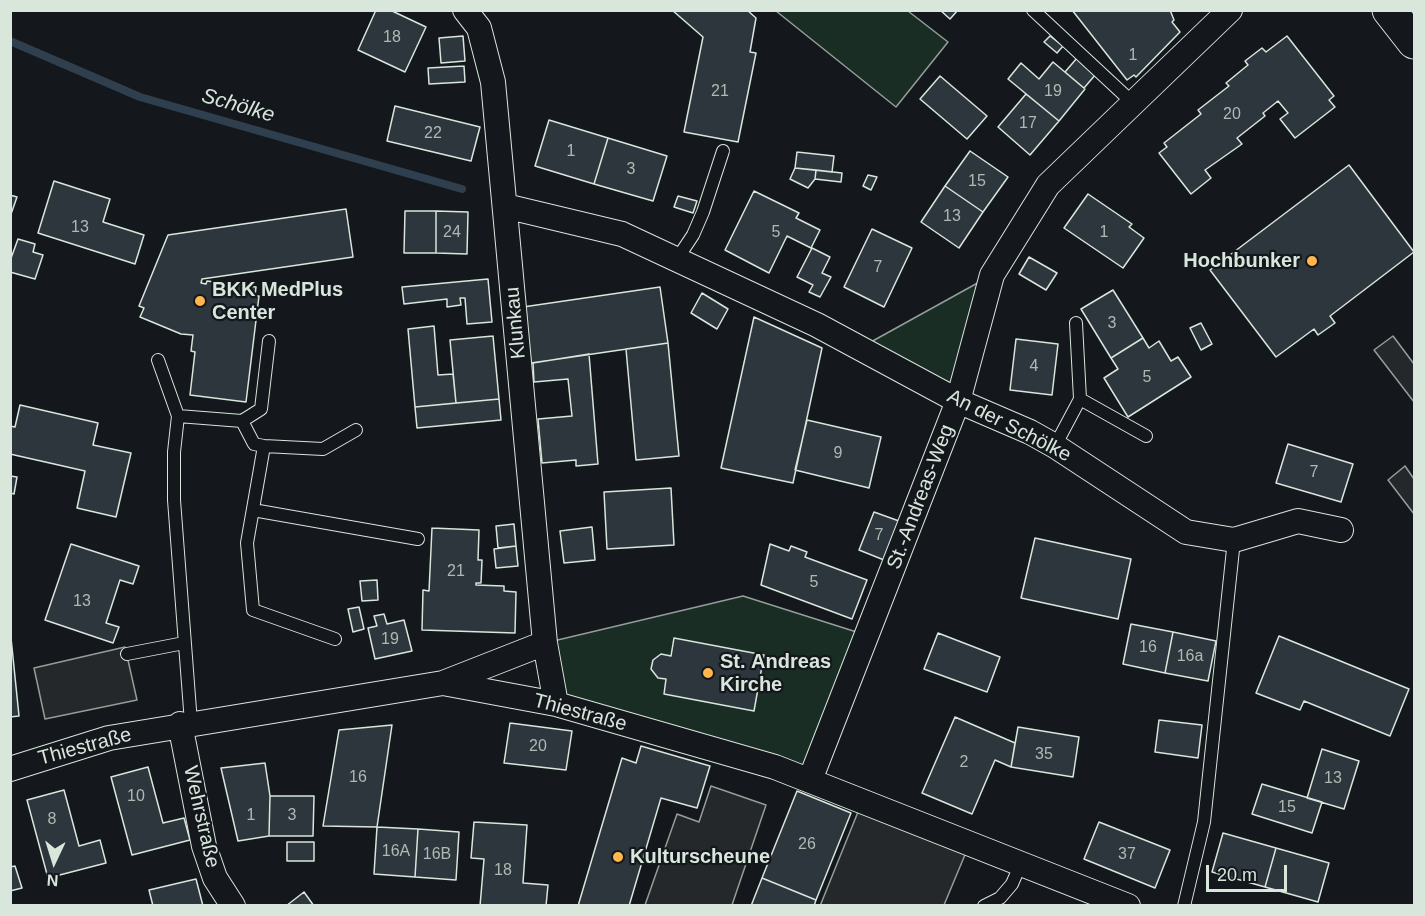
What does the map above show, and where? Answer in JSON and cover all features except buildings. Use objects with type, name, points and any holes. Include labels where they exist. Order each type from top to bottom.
[{"type":"street","name":"Klunkau","points":[[465,10],[479,28],[493,82],[544,643],[556,705]]},
{"type":"street","points":[[1389,10],[1414,42]]},
{"type":"street","name":"St.-Andreas-Weg","points":[[810,780],[958,401],[992,276],[1048,185],[1221,13]]},
{"type":"street","name":"An der Schölke","points":[[505,206],[622,234],[677,259],[817,325],[958,401],[1030,432],[1186,532],[1234,540]]},
{"type":"street","points":[[1234,540],[1298,521],[1341,530]]},
{"type":"street","points":[[443,683],[544,643]]},
{"type":"street","name":"Thiestraße","points":[[10,769],[109,738],[186,723],[443,683],[556,705],[810,780],[1128,906]]},
{"type":"street","name":"Wehrstraße","points":[[186,723],[204,846],[215,878],[233,906]]},
{"type":"lane","points":[[1033,10],[1133,103]]},
{"type":"lane","points":[[677,259],[693,235],[703,212],[723,151]]},
{"type":"lane","points":[[1055,446],[1080,399],[1076,323]]},
{"type":"lane","points":[[178,416],[242,421],[261,409],[269,341]]},
{"type":"lane","points":[[158,360],[178,416],[174,452],[174,500],[184,643],[186,723]]},
{"type":"lane","points":[[1080,399],[1146,436]]},
{"type":"lane","points":[[242,421],[255,444],[264,446],[322,449],[356,430]]},
{"type":"lane","points":[[264,446],[247,543],[253,610],[335,639]]},
{"type":"lane","points":[[253,510],[418,539]]},
{"type":"lane","points":[[1184,906],[1204,822],[1234,540]]},
{"type":"lane","points":[[127,654],[184,643]]},
{"type":"lane","points":[[984,906],[1000,898],[1012,884],[1021,863]]},
{"type":"green space","points":[[776,11],[908,11],[948,42],[896,107]]},
{"type":"green space","points":[[992,275],[958,401],[860,348]]},
{"type":"green space","points":[[743,596],[866,635],[810,780],[556,704],[545,643]]},
{"type":"shaded area","points":[[1393,336],[1414,364],[1414,402],[1374,350]]},
{"type":"shaded area","points":[[1405,466],[1414,479],[1414,514],[1388,480]]},
{"type":"shaded area","points":[[125,647],[137,700],[45,719],[34,668]]},
{"type":"shaded area","points":[[711,786],[766,805],[732,905],[645,905],[677,814],[699,822]]},
{"type":"shaded area","points":[[860,807],[967,850],[944,905],[820,906]]},
{"type":"waterway","name":"Schölke","points":[[10,41],[140,97],[462,189]]},
{"type":"place","name":"Hochbunker","points":[[1312,261]]},
{"type":"place","name":"BKK MedPlus Center","points":[[200,301]]},
{"type":"place","name":"St. Andreas Kirche","points":[[708,673]]},
{"type":"place","name":"Kulturscheune","points":[[618,857]]}]
